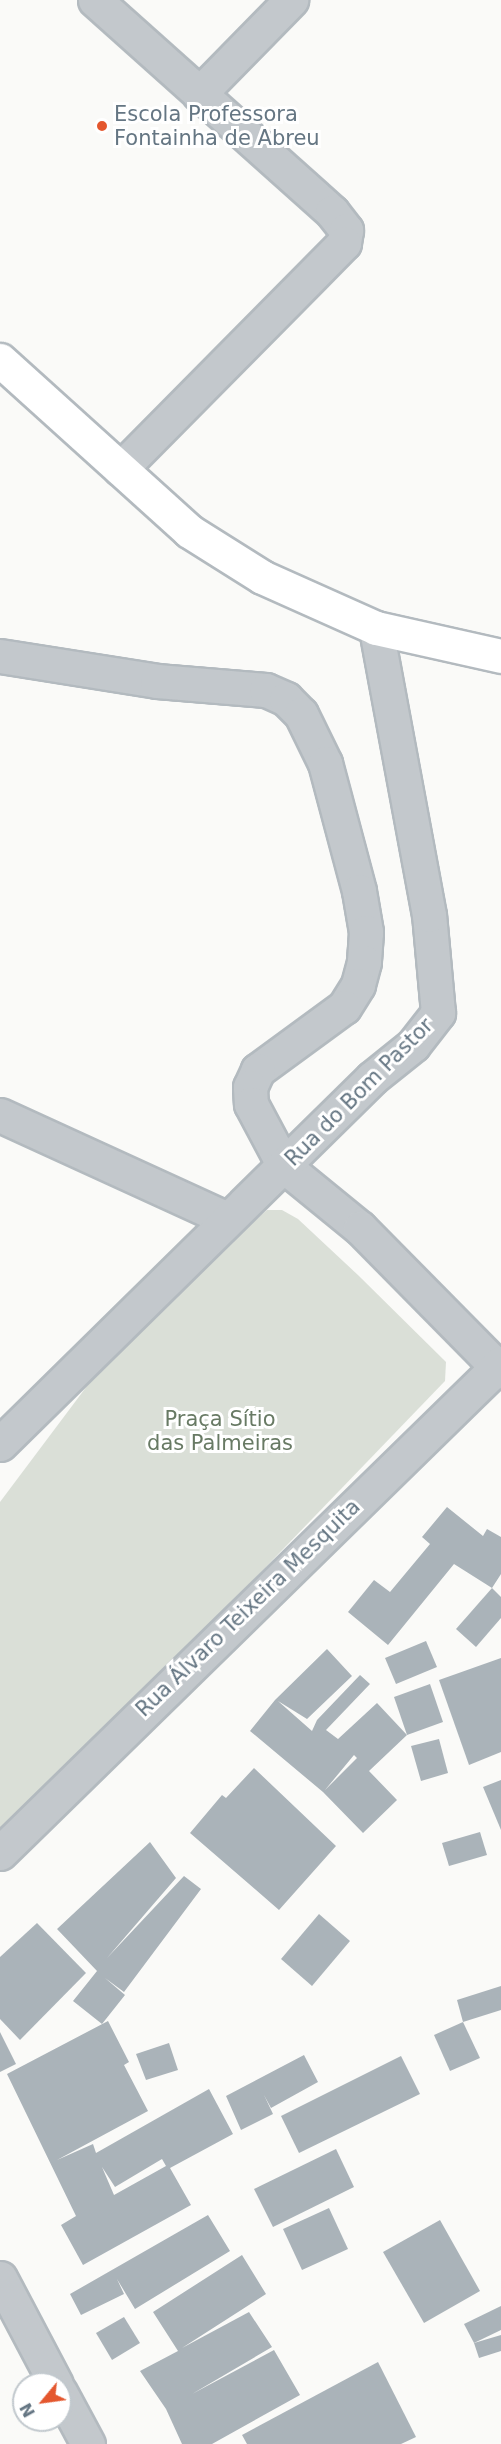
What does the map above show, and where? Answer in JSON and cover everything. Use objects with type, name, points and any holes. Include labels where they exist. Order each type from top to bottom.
[{"type":"main road","points":[[0,360],[189,531],[253,571],[376,628],[501,656]]},
{"type":"street","points":[[94,0],[332,212],[346,230],[344,243],[120,469]]},
{"type":"street","points":[[199,94],[291,0]]},
{"type":"street","name":"Rua do Bom Pastor","points":[[0,1444],[372,1078],[413,1045],[438,1013],[429,915],[376,628]]},
{"type":"street","points":[[0,656],[157,681],[266,690],[286,699],[301,714],[325,764],[366,932],[358,985],[344,1007],[258,1070],[250,1087],[251,1104],[284,1166],[360,1228],[500,1366]]},
{"type":"street","points":[[0,1115],[227,1219]]},
{"type":"street","name":"Rua Álvaro Teixeira Mesquita","points":[[0,1853],[500,1366]]},
{"type":"street","points":[[0,2278],[50,2372]]},
{"type":"street","points":[[72,2414],[88,2444]]},
{"type":"green space","name":"Praça Sítio das Palmeiras","points":[[267,1210],[282,1210],[298,1219],[359,1276],[446,1362],[445,1381],[0,1843],[0,1502],[93,1378],[229,1243]]},
{"type":"building","points":[[447,1507],[483,1536],[487,1529],[501,1537],[501,1574],[492,1588],[454,1564],[388,1645],[348,1612],[374,1580],[390,1592],[430,1544],[422,1537]]},
{"type":"building","points":[[492,1588],[501,1597],[501,1618],[476,1647],[456,1629]]},
{"type":"building","points":[[426,1641],[437,1667],[396,1684],[385,1658]]},
{"type":"building","points":[[327,1649],[352,1676],[307,1719],[278,1701],[312,1731],[317,1720],[360,1675],[370,1684],[326,1730],[338,1739],[377,1703],[407,1735],[369,1771],[397,1800],[363,1833],[323,1792],[250,1731],[275,1700]],"holes":[[[354,1755],[357,1758],[325,1790]]]},
{"type":"building","points":[[501,1658],[501,1752],[469,1765],[439,1680]]},
{"type":"building","points":[[430,1684],[443,1722],[407,1735],[394,1697]]},
{"type":"building","points":[[439,1739],[448,1773],[421,1781],[411,1746]]},
{"type":"building","points":[[254,1768],[336,1846],[279,1910],[190,1833],[222,1795],[226,1798]]},
{"type":"building","points":[[501,1780],[501,1830],[483,1787]]},
{"type":"building","points":[[480,1832],[487,1855],[449,1866],[442,1843]]},
{"type":"building","points":[[150,1842],[176,1878],[107,1958],[184,1876],[201,1889],[124,1992],[105,1978],[125,1995],[102,2024],[73,2001],[97,1971],[57,1929]]},
{"type":"building","points":[[319,1914],[350,1941],[312,1986],[281,1959]]},
{"type":"building","points":[[37,1923],[86,1973],[20,2040],[0,2019],[0,1957]]},
{"type":"building","points":[[501,1986],[501,2010],[463,2022],[457,2000]]},
{"type":"building","points":[[108,2021],[129,2062],[124,2065],[148,2111],[57,2160],[93,2144],[96,2153],[209,2089],[233,2134],[170,2168],[191,2205],[83,2265],[61,2225],[76,2216],[7,2074]],"holes":[[[162,2159],[166,2166],[114,2195],[102,2167],[115,2187]]]},
{"type":"building","points":[[463,2022],[480,2058],[450,2071],[434,2035]]},
{"type":"building","points":[[0,2032],[16,2064],[0,2072]]},
{"type":"building","points":[[169,2043],[178,2070],[146,2080],[136,2054]]},
{"type":"building","points":[[304,2055],[318,2082],[271,2108],[264,2095],[273,2114],[241,2130],[226,2096]]},
{"type":"building","points":[[401,2056],[420,2094],[299,2153],[281,2116]]},
{"type":"building","points":[[336,2149],[354,2187],[273,2227],[254,2189]]},
{"type":"building","points":[[329,2208],[348,2249],[302,2270],[283,2229]]},
{"type":"building","points":[[208,2215],[230,2251],[135,2309],[117,2279],[124,2294],[81,2315],[70,2294]]},
{"type":"building","points":[[440,2220],[480,2291],[424,2323],[383,2252]]},
{"type":"building","points":[[242,2255],[266,2294],[182,2348],[249,2312],[272,2347],[192,2394],[274,2350],[300,2395],[212,2444],[182,2444],[166,2409],[140,2371],[178,2351],[153,2312]]},
{"type":"building","points":[[501,2306],[501,2330],[474,2343],[464,2324]]},
{"type":"building","points":[[124,2317],[140,2343],[112,2360],[96,2333]]},
{"type":"building","points":[[501,2335],[501,2351],[479,2358],[474,2343]]},
{"type":"building","points":[[378,2362],[416,2437],[401,2444],[247,2444],[242,2435]]},
{"type":"place","name":"Escola Professora Fontainha de Abreu","points":[[102,126]]}]
